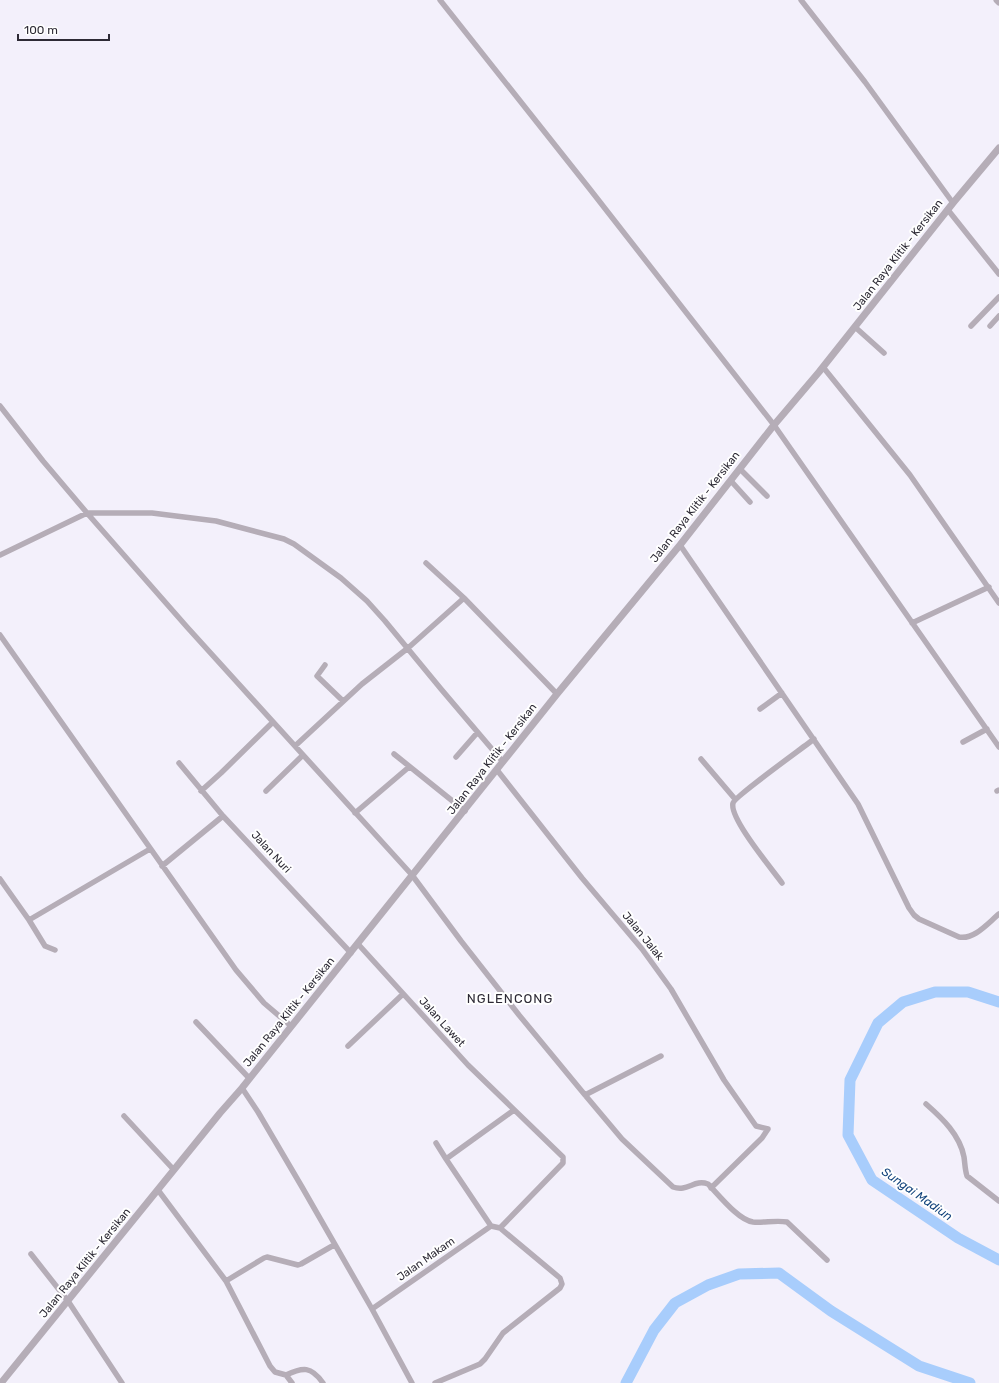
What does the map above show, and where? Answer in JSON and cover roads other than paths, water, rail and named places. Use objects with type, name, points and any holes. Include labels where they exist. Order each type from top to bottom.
[{"type":"street","points":[[440,0],[774,425],[999,747]]},
{"type":"street","points":[[801,0],[865,82],[953,204]]},
{"type":"street","name":"Jalan Raya Klitik - Kersikan","points":[[1,1383],[242,1088],[465,811],[557,694],[680,545],[774,425],[823,367],[999,148]]},
{"type":"street","points":[[948,210],[999,274]]},
{"type":"street","points":[[971,326],[999,297]]},
{"type":"street","points":[[990,326],[999,316]]},
{"type":"street","points":[[855,327],[884,353]]},
{"type":"street","points":[[823,367],[910,475],[999,603]]},
{"type":"street","points":[[0,406],[43,461],[187,627],[412,875],[514,1009],[622,1139],[672,1186],[680,1189],[702,1182],[708,1184],[738,1214],[747,1220],[752,1222],[787,1222],[827,1260]]},
{"type":"street","points":[[740,469],[767,496]]},
{"type":"street","points":[[731,481],[750,502]]},
{"type":"street","points":[[0,555],[87,513],[171,514],[216,521],[284,539],[300,548],[341,578],[367,601],[503,762]]},
{"type":"street","points":[[680,545],[858,804],[909,908],[914,915],[919,919],[965,938],[974,934],[999,914]]},
{"type":"street","points":[[426,562],[464,598],[557,694]]},
{"type":"street","points":[[912,623],[989,587]]},
{"type":"street","points":[[295,746],[342,701],[408,648],[464,598]]},
{"type":"street","points":[[0,635],[236,970],[264,1003],[291,1026]]},
{"type":"street","points":[[325,665],[317,676],[342,701]]},
{"type":"street","points":[[760,709],[782,693]]},
{"type":"street","points":[[201,791],[273,722]]},
{"type":"street","points":[[963,742],[987,729]]},
{"type":"street","points":[[456,757],[477,733]]},
{"type":"street","points":[[782,883],[742,829],[733,809],[732,803],[814,739]]},
{"type":"street","points":[[266,790],[302,754]]},
{"type":"street","points":[[394,754],[465,811]]},
{"type":"street","points":[[700,759],[734,800]]},
{"type":"street","name":"Jalan Nuri","points":[[179,763],[223,816],[351,953]]},
{"type":"street","points":[[355,813],[409,767]]},
{"type":"street","name":"Jalan Jalak","points":[[497,770],[582,878],[642,949],[671,989],[724,1080],[756,1126],[768,1129],[762,1138],[711,1188]]},
{"type":"street","points":[[162,866],[223,816]]},
{"type":"street","points":[[28,920],[150,849]]},
{"type":"street","points":[[0,878],[45,946],[55,950]]},
{"type":"street","name":"Jalan Lawet","points":[[358,944],[468,1065],[563,1157],[563,1163],[500,1228]]},
{"type":"street","points":[[348,1046],[403,994]]},
{"type":"street","points":[[196,1022],[249,1078]]},
{"type":"street","points":[[585,1095],[661,1056]]},
{"type":"street","points":[[242,1088],[258,1112],[372,1309],[412,1383]]},
{"type":"street","points":[[926,1104],[943,1120],[961,1145],[966,1176],[999,1201]]},
{"type":"street","points":[[446,1158],[514,1110]]},
{"type":"street","points":[[124,1116],[174,1170]]},
{"type":"street","points":[[435,1383],[480,1364],[502,1333],[560,1288],[562,1284],[560,1278],[500,1228],[492,1226],[436,1143]]},
{"type":"street","points":[[158,1190],[226,1281],[270,1366],[275,1372],[286,1375],[304,1369],[314,1373],[323,1383]]},
{"type":"street","name":"Jalan Makam","points":[[372,1309],[492,1226]]},
{"type":"street","points":[[226,1281],[267,1257],[298,1265],[334,1245]]},
{"type":"street","points":[[31,1254],[68,1301],[122,1383]]},
{"type":"street","points":[[286,1375],[292,1383]]},
{"type":"waterway","name":"Sungai Madiun","points":[[999,1002],[968,992],[935,992],[903,1002],[878,1023],[850,1080],[848,1135],[872,1180],[958,1238],[999,1260]]},
{"type":"waterway","name":"Sungai Madiun","points":[[626,1383],[654,1330],[675,1303],[708,1285],[739,1274],[779,1273],[831,1311],[919,1366],[970,1383]]},
{"type":"district","name":"NGLENCONG","points":[[510,998]]}]
